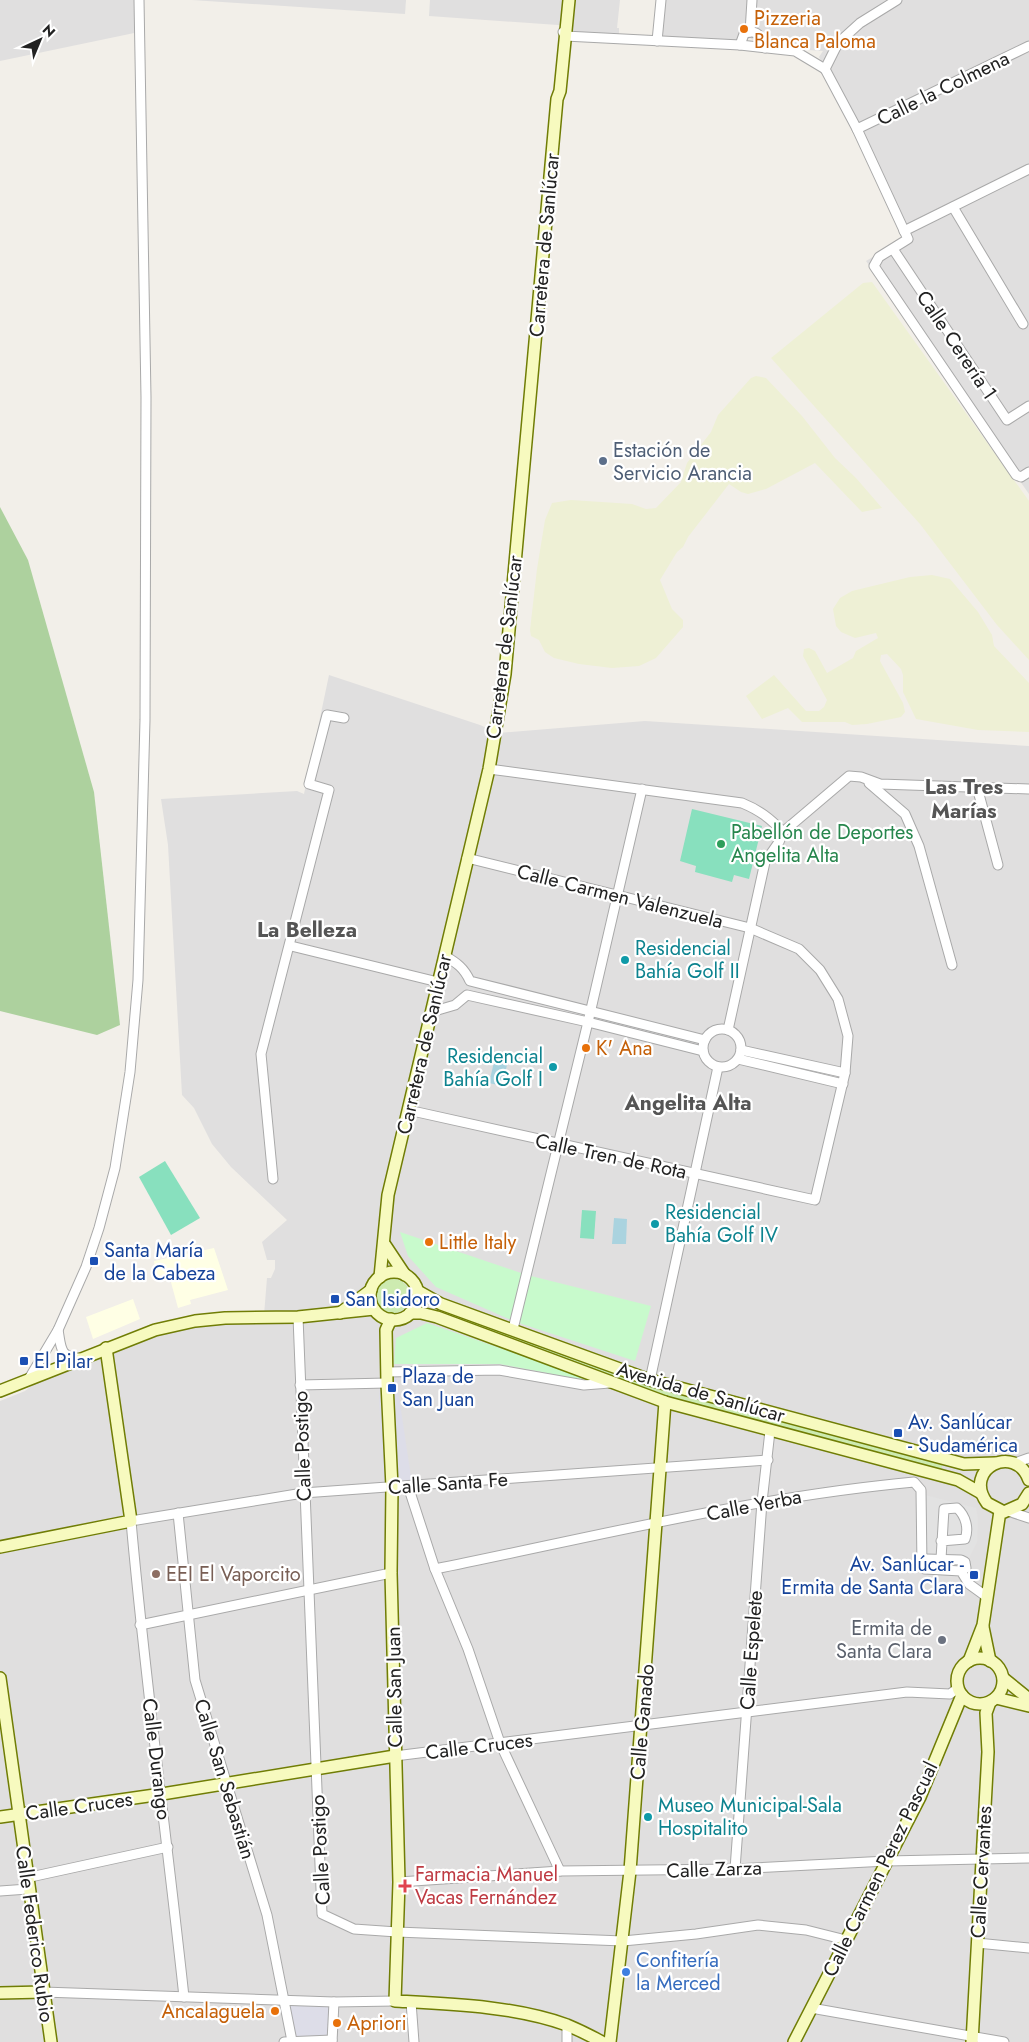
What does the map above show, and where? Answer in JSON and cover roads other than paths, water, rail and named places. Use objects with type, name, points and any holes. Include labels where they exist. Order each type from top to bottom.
[{"type":"main road","name":"Carretera de Sanlúcar","points":[[380,1276],[388,1195],[488,769],[505,674],[556,99],[553,88],[561,0]]},
{"type":"main road","name":"Carretera de Sanlúcar","points":[[556,99],[560,91],[567,0]]},
{"type":"main road","points":[[371,1290],[370,1301],[374,1309],[381,1316],[391,1319],[399,1319],[410,1313],[417,1301],[413,1283],[384,1245]]},
{"type":"main road","points":[[340,1313],[371,1290],[380,1276],[393,1272],[406,1275]]},
{"type":"main road","name":"Avenida de Sanlúcar","points":[[416,1290],[441,1304],[650,1380],[964,1464],[1006,1461],[1015,1463]]},
{"type":"main road","points":[[0,1391],[30,1377],[155,1330],[225,1318],[298,1317],[374,1309]]},
{"type":"main road","name":"Avenida de Sanlúcar","points":[[410,1313],[421,1313],[436,1317],[665,1402],[958,1480],[981,1493],[987,1503],[1004,1511]]},
{"type":"main road","name":"Calle San Juan","points":[[391,1319],[386,1330],[392,1489],[391,1573],[399,1882],[396,2001]]},
{"type":"main road","points":[[0,1547],[131,1521],[106,1348]]},
{"type":"main road","name":"Calle Ganado","points":[[610,2042],[630,1871],[665,1402]]},
{"type":"main road","points":[[981,1493],[982,1475],[995,1463]]},
{"type":"main road","points":[[1015,1463],[1022,1468],[1029,1480]]},
{"type":"main road","points":[[1028,1499],[1015,1509],[1004,1511],[983,1625],[969,1661],[959,1672],[960,1691],[974,1704],[993,1700],[1029,1706]]},
{"type":"main road","points":[[983,1625],[990,1661]]},
{"type":"main road","points":[[969,1661],[976,1659],[990,1661],[1000,1669],[1003,1685],[993,1700]]},
{"type":"main road","name":"Calle Federico Rubio","points":[[0,1678],[17,1815],[50,2042]]},
{"type":"main road","points":[[1003,1678],[1029,1699]]},
{"type":"main road","name":"Calle Carmen Perez Pascual","points":[[794,2042],[920,1797],[960,1691]]},
{"type":"main road","name":"Calle Cervantes","points":[[972,2040],[988,1752],[986,1713],[993,1700]]},
{"type":"main road","name":"Calle Cruces","points":[[0,1817],[162,1794],[226,1782],[395,1756]]},
{"type":"main road","points":[[0,1993],[43,1992]]},
{"type":"main road","points":[[396,2001],[483,2008],[567,2025],[602,2042]]},
{"type":"street","points":[[657,41],[661,0]]},
{"type":"street","points":[[750,32],[752,0]]},
{"type":"street","points":[[825,69],[838,43],[860,23],[897,0]]},
{"type":"street","points":[[30,1377],[58,1330],[86,1267],[115,1168],[130,1072],[138,980],[145,720],[146,406],[139,1]]},
{"type":"street","points":[[740,45],[744,34],[750,32],[758,33],[763,39],[765,48]]},
{"type":"street","points":[[565,36],[740,45],[794,51],[825,69],[857,129],[908,240],[879,257],[874,266],[1016,475],[1021,477],[1029,472]]},
{"type":"street","name":"Calle la Colmena","points":[[857,129],[1029,46]]},
{"type":"street","points":[[904,231],[1029,169]]},
{"type":"street","points":[[953,207],[1023,324]]},
{"type":"street","name":"Calle Cerería 1","points":[[893,249],[1007,420],[1029,406]]},
{"type":"street","points":[[273,1179],[261,1054],[291,946],[329,790],[309,784],[328,715],[344,718]]},
{"type":"street","points":[[488,769],[742,803],[763,813],[783,832]]},
{"type":"street","points":[[728,1030],[765,862],[779,842],[783,832],[849,776],[861,776],[880,784],[1029,789]]},
{"type":"street","points":[[861,776],[905,814],[918,846],[952,965]]},
{"type":"street","points":[[977,787],[998,865]]},
{"type":"street","points":[[513,1329],[588,1022],[642,789]]},
{"type":"street","name":"Calle Carmen Valenzuela","points":[[468,858],[750,928],[799,949],[820,970],[838,999],[848,1036],[846,1073],[815,1200]]},
{"type":"street","points":[[291,946],[438,982]]},
{"type":"street","points":[[431,1012],[455,1005],[467,995],[470,981],[461,966],[445,956]]},
{"type":"street","points":[[470,981],[591,1009],[705,1040]]},
{"type":"street","points":[[467,995],[588,1022],[703,1051]]},
{"type":"street","points":[[728,1030],[739,1040],[739,1055],[732,1064],[718,1067],[706,1059],[703,1051],[705,1040],[715,1031],[728,1030]]},
{"type":"street","points":[[739,1055],[846,1073]]},
{"type":"street","points":[[739,1055],[843,1084]]},
{"type":"street","points":[[650,1380],[718,1067]]},
{"type":"street","name":"Calle Tren de Rota","points":[[408,1110],[558,1145],[815,1200]]},
{"type":"street","name":"Calle Postigo","points":[[298,1317],[303,1493],[310,1588],[315,1769],[322,1914],[354,1929],[397,1932],[622,1941],[696,1934],[758,1925],[806,1930],[846,1940]]},
{"type":"street","points":[[58,1330],[60,1348],[66,1356],[79,1358]]},
{"type":"street","points":[[46,1350],[60,1348]]},
{"type":"street","points":[[300,1385],[499,1370],[584,1385],[611,1382]]},
{"type":"street","name":"Calle Espelete","points":[[735,1869],[762,1502],[770,1431]]},
{"type":"street","points":[[1015,1463],[1029,1458]]},
{"type":"street","name":"Calle Santa Fe","points":[[131,1521],[303,1493],[392,1489],[408,1486],[660,1466],[768,1460]]},
{"type":"street","name":"Calle Yerba","points":[[435,1569],[762,1502],[828,1491],[914,1482],[921,1490],[922,1563]]},
{"type":"street","points":[[408,1486],[435,1569],[468,1649],[500,1743],[560,1871]]},
{"type":"street","points":[[1004,1511],[1029,1518]]},
{"type":"street","name":"Calle San Sebastián","points":[[178,1513],[195,1680],[267,1915],[283,2000],[288,2042]]},
{"type":"street","name":"Calle Durango","points":[[131,1521],[140,1625],[162,1794],[184,1997]]},
{"type":"street","points":[[941,1541],[941,1559]]},
{"type":"street","points":[[926,1558],[941,1559],[964,1562],[966,1568],[960,1571],[925,1569],[922,1563],[926,1558]]},
{"type":"street","points":[[960,1571],[969,1584],[987,1597]]},
{"type":"street","points":[[140,1625],[310,1588],[391,1573]]},
{"type":"street","name":"Calle Cruces","points":[[395,1756],[748,1710],[907,1692],[950,1694],[960,1691]]},
{"type":"street","points":[[0,1891],[168,1847]]},
{"type":"street","name":"Calle Zarza","points":[[399,1882],[560,1871],[735,1869],[981,1858],[1029,1858]]},
{"type":"street","points":[[977,1943],[1029,1948]]},
{"type":"street","points":[[43,1992],[334,2002],[396,2001]]},
{"type":"street","points":[[288,2042],[332,2041],[334,2002]]},
{"type":"street","points":[[411,2002],[414,2042]]},
{"type":"street","points":[[811,2008],[972,2040],[1004,2042]]},
{"type":"street","points":[[567,2025],[567,2042]]},
{"type":"water","name":"Residencial Bahía Golf I","points":[[495,1058],[508,1061],[502,1086],[489,1083]]},
{"type":"water","points":[[614,1218],[627,1219],[626,1244],[612,1244]]},
{"type":"place","name":"Pizzeria Blanca Paloma","points":[[744,29]]},
{"type":"place","name":"Estación de Servicio Arancia","points":[[603,461]]},
{"type":"place","name":"Pabellón de Deportes Angelita Alta","points":[[721,844]]},
{"type":"place","name":"Residencial Bahía Golf II","points":[[625,960]]},
{"type":"place","name":"K' Ana","points":[[586,1048]]},
{"type":"place","name":"Residencial Bahía Golf I","points":[[553,1067]]},
{"type":"place","name":"Residencial Bahía Golf IV","points":[[655,1224]]},
{"type":"place","name":"Little Italy","points":[[429,1242]]},
{"type":"place","name":"Santa María de la Cabeza","points":[[94,1261]]},
{"type":"place","name":"San Isidoro","points":[[335,1299]]},
{"type":"place","name":"El Pilar","points":[[24,1361]]},
{"type":"place","name":"Plaza de San Juan","points":[[392,1388]]},
{"type":"place","name":"Av. Sanlúcar - Sudamérica","points":[[898,1433]]},
{"type":"place","name":"EEI El Vaporcito","points":[[156,1574]]},
{"type":"place","name":"Av. Sanlúcar - Ermita de Santa Clara","points":[[974,1575]]},
{"type":"place","name":"Ermita de Santa Clara","points":[[942,1640]]},
{"type":"place","name":"Museo Municipal-Sala Hospitalito","points":[[648,1817]]},
{"type":"place","name":"Farmacia Manuel Vacas Fernández","points":[[405,1886]]},
{"type":"place","name":"Confitería la Merced","points":[[626,1972]]},
{"type":"place","name":"Ancalaguela","points":[[275,2011]]},
{"type":"place","name":"Apriori","points":[[337,2023]]},
{"type":"district","name":"Las Tres Marías","points":[[964,799]]},
{"type":"district","name":"La Belleza","points":[[307,930]]},
{"type":"district","name":"Angelita Alta","points":[[688,1103]]}]
